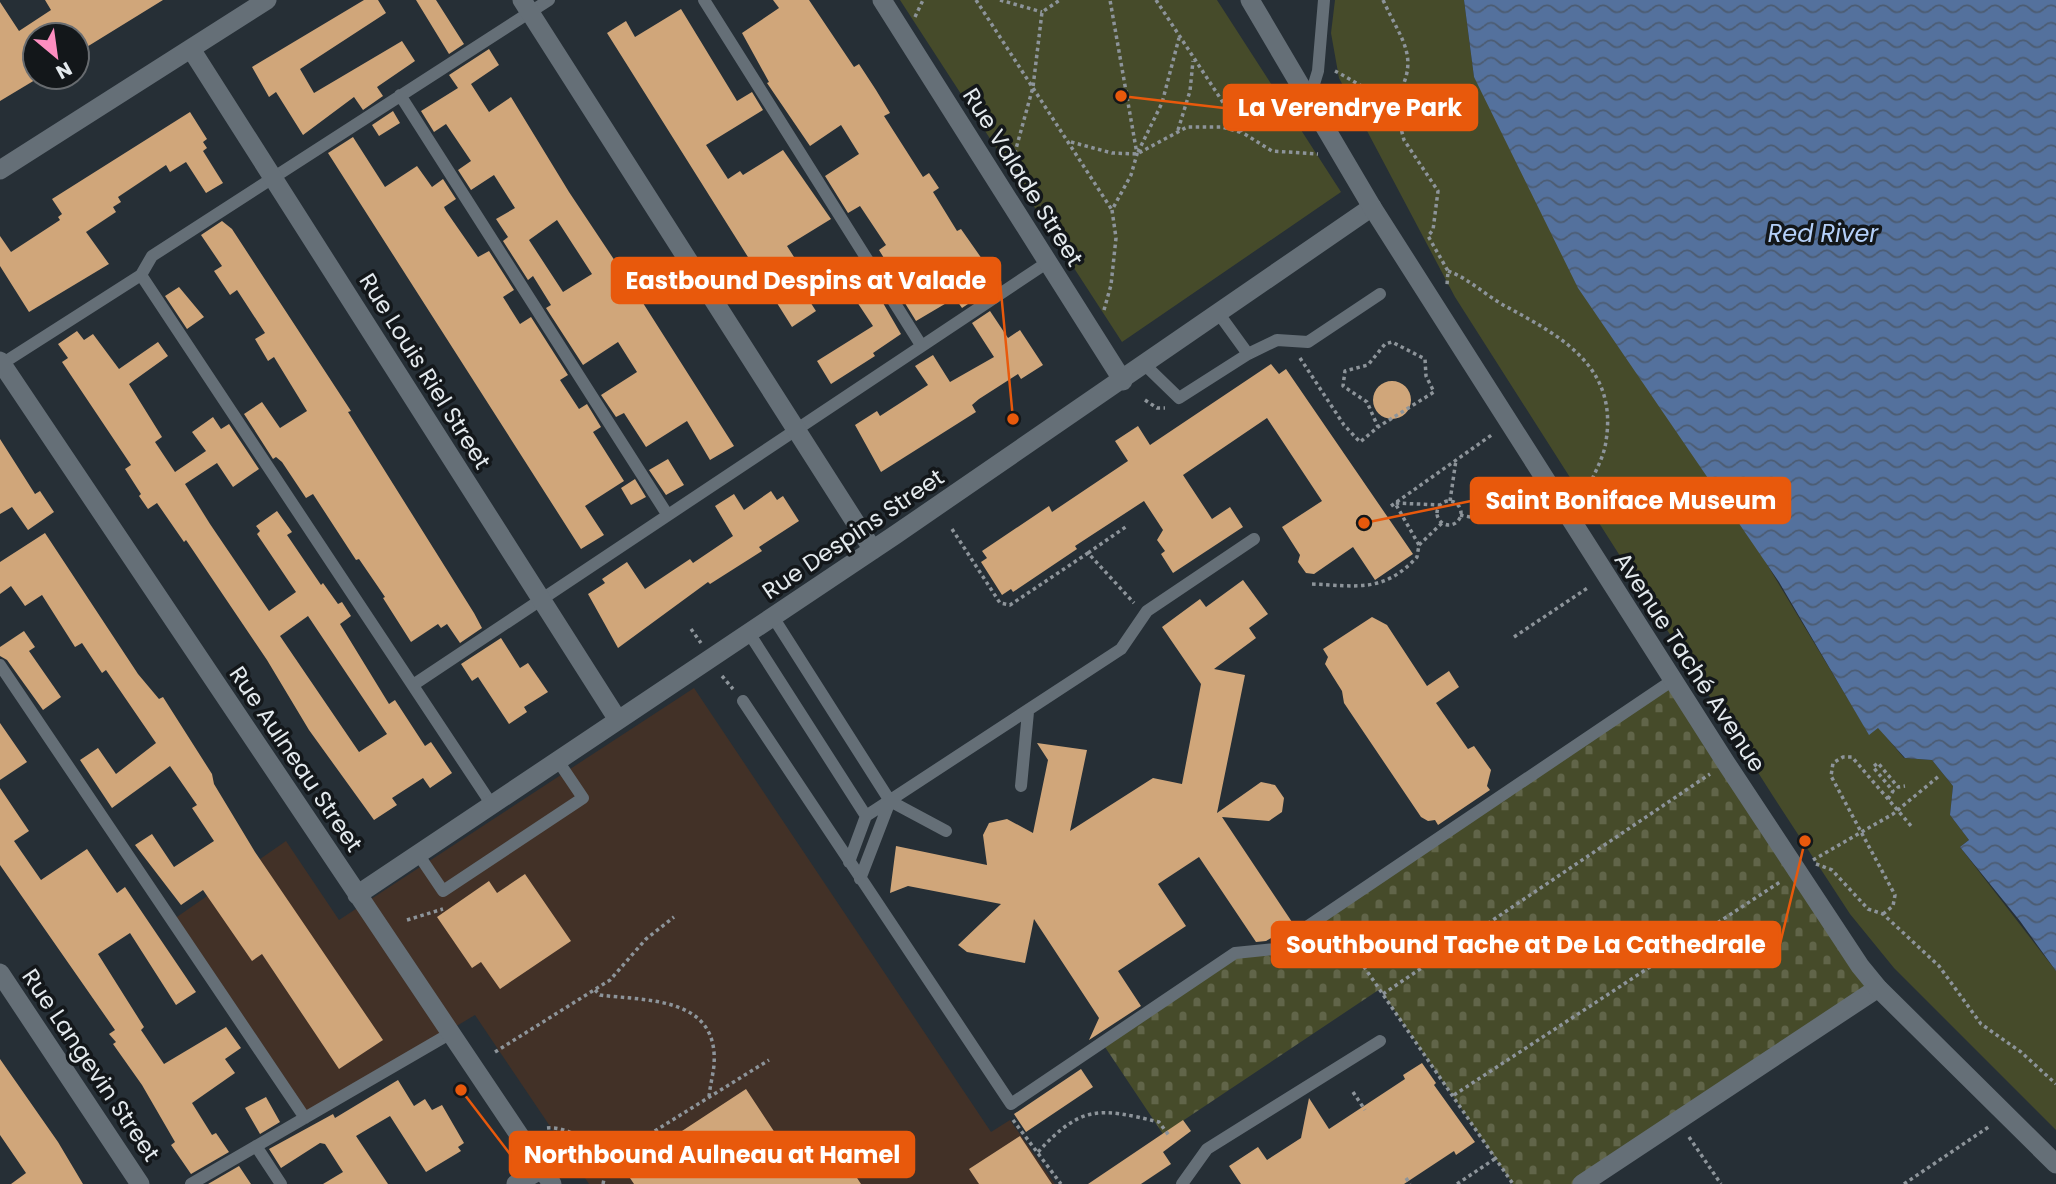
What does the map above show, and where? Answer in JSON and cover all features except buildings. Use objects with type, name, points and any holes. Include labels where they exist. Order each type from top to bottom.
[{"type":"street","points":[[0,170],[267,0]]},
{"type":"street","name":"Rue Valade Street","points":[[882,0],[1122,381]]},
{"type":"street","name":"Avenue Taché Avenue","points":[[1250,0],[1310,97],[1372,207],[1803,882],[1878,988],[2056,1164]]},
{"type":"street","points":[[526,6],[873,550]]},
{"type":"street","name":"Rue Louis Riel Street","points":[[191,49],[618,720]]},
{"type":"street","name":"Rue Despins Street","points":[[357,895],[873,550],[1372,207]]},
{"type":"street","name":"Rue Aulneau Street","points":[[1,364],[547,1176]]},
{"type":"street","name":"Rue Langevin Street","points":[[0,973],[141,1184]]},
{"type":"street","points":[[1582,1184],[1878,988]]},
{"type":"street","points":[[516,1184],[547,1176]]},
{"type":"lane","points":[[1,364],[141,275],[152,256],[400,95],[526,6],[550,0]]},
{"type":"lane","points":[[704,0],[921,345]]},
{"type":"lane","points":[[1310,97],[1318,71],[1324,0]]},
{"type":"lane","points":[[400,95],[667,514]]},
{"type":"lane","points":[[413,685],[1048,262]]},
{"type":"lane","points":[[141,275],[492,805]]},
{"type":"lane","points":[[1145,365],[1180,398],[1248,354],[1277,340],[1308,342],[1380,294]]},
{"type":"lane","points":[[1219,314],[1248,354]]},
{"type":"lane","points":[[849,862],[866,816],[1121,649],[1145,615],[1254,539]]},
{"type":"lane","points":[[773,617],[890,801],[946,831]]},
{"type":"lane","points":[[749,632],[866,816]]},
{"type":"lane","points":[[0,665],[305,1118]]},
{"type":"lane","points":[[743,701],[1011,1104],[1235,953],[1268,951],[1327,914],[1672,680]]},
{"type":"lane","points":[[1021,786],[1028,712]]},
{"type":"lane","points":[[418,854],[443,891],[583,798],[558,761]]},
{"type":"lane","points":[[860,879],[890,801]]},
{"type":"lane","points":[[191,1184],[450,1033]]},
{"type":"lane","points":[[1182,1184],[1207,1149],[1380,1041]]},
{"type":"lane","points":[[256,1146],[281,1184]]},
{"type":"path","points":[[976,0],[1112,210],[1116,237],[1111,285],[1103,313]]},
{"type":"path","points":[[1000,0],[1042,12]]},
{"type":"path","points":[[1004,193],[1033,87],[1042,12],[1060,0]]},
{"type":"path","points":[[1110,0],[1137,154]]},
{"type":"path","points":[[1156,0],[1243,133]]},
{"type":"path","points":[[1383,0],[1410,60],[1406,83],[1394,102],[1404,140],[1438,191],[1433,230],[1428,236],[1448,271],[1446,291],[1432,300]]},
{"type":"path","points":[[1112,210],[1131,175],[1137,154],[1162,103],[1180,38]]},
{"type":"path","points":[[1178,130],[1190,91],[1193,58]]},
{"type":"path","points":[[1318,71],[1332,70],[1372,89],[1383,99],[1394,102]]},
{"type":"path","points":[[1069,142],[1112,153],[1137,154],[1178,130],[1200,126],[1222,127],[1243,133],[1272,151],[1320,153]]},
{"type":"path","points":[[1448,271],[1464,277],[1491,298],[1562,337],[1592,369],[1606,397],[1606,441],[1587,491],[1580,496]]},
{"type":"path","points":[[1297,352],[1344,425],[1360,442],[1378,427],[1434,392],[1426,376],[1425,359],[1392,342],[1385,344],[1368,365],[1345,371],[1343,386],[1367,402],[1378,427]]},
{"type":"path","points":[[1145,400],[1157,408],[1177,409]]},
{"type":"path","points":[[1393,505],[1497,431]]},
{"type":"path","points":[[1450,501],[1456,460]]},
{"type":"path","points":[[1393,505],[1440,505],[1450,501]]},
{"type":"path","points":[[1312,584],[1373,586],[1404,571],[1417,557],[1419,545],[1442,523],[1453,524],[1460,515],[1459,508],[1450,501]]},
{"type":"path","points":[[1393,505],[1419,545]]},
{"type":"path","points":[[1440,505],[1437,513],[1442,523]]},
{"type":"path","points":[[1460,515],[1475,518]]},
{"type":"path","points":[[952,529],[1000,603],[1010,605],[1127,526]]},
{"type":"path","points":[[1088,553],[1145,615]]},
{"type":"path","points":[[1514,637],[1594,584]]},
{"type":"path","points":[[1883,914],[1893,906],[1895,895],[1831,776],[1833,763],[1843,757],[1852,757],[1912,827]]},
{"type":"path","points":[[1383,994],[1726,763]]},
{"type":"path","points":[[1888,799],[1893,791],[1873,767],[1878,763],[1898,787],[1905,786]]},
{"type":"path","points":[[1939,776],[1898,810],[1810,862],[1831,869],[1868,909],[1883,914],[1939,966],[1981,1024],[2021,1052],[2056,1084]]},
{"type":"path","points":[[1454,1095],[1779,882]]},
{"type":"path","points":[[1327,914],[1513,1184]]},
{"type":"path","points":[[495,1052],[610,980],[646,939],[674,917]]},
{"type":"path","points":[[594,990],[600,995],[657,1000],[692,1012],[704,1026],[713,1046],[714,1063],[709,1097]]},
{"type":"path","points":[[578,1175],[608,1160],[769,1060]]},
{"type":"path","points":[[1353,1092],[1365,1110]]},
{"type":"path","points":[[1011,1104],[1012,1117],[1061,1184]]},
{"type":"path","points":[[1038,1152],[1055,1133],[1083,1116],[1109,1110],[1159,1122],[1170,1137]]},
{"type":"path","points":[[1904,1184],[2006,1115]]},
{"type":"path","points":[[1678,1121],[1720,1184]]},
{"type":"path","points":[[547,1129],[558,1127],[570,1132],[608,1160]]},
{"type":"path","points":[[1457,1184],[1496,1158]]},
{"type":"path","points":[[603,1184],[608,1160]]},
{"type":"path","points":[[1406,1178],[1410,1184]]},
{"type":"shaded area","points":[[694,688],[991,1132],[1010,1120],[1055,1184],[589,1184],[475,1015],[306,1116],[174,919],[286,841],[339,920]]},
{"type":"green space","points":[[900,0],[1217,0],[1341,192],[1122,342]]},
{"type":"green space","points":[[1335,0],[1464,0],[1474,77],[1869,734],[1878,727],[1904,758],[1932,760],[1953,786],[1950,815],[1969,840],[1960,847],[2056,971],[2056,1130],[1894,968],[1850,914],[1773,796],[1455,297],[1339,78],[1331,33]]},
{"type":"green space","points":[[1673,680],[1878,988],[1582,1184],[1513,1184],[1380,989],[1163,1134],[1103,1044],[1235,953],[1268,952]]},
{"type":"water","name":"Red River","points":[[1464,0],[2056,0],[2056,971],[2020,921],[1960,847],[1969,840],[1950,815],[1953,786],[1932,760],[1905,758],[1878,728],[1869,735],[1779,582],[1578,288],[1474,77]]},
{"type":"place","name":"La Verendrye Park","points":[[1121,96]]},
{"type":"place","name":"Eastbound Despins at Valade","points":[[1013,419]]},
{"type":"place","name":"Saint Boniface Museum","points":[[1364,523]]},
{"type":"place","name":"Southbound Tache at De La Cathedrale","points":[[1805,841]]},
{"type":"place","name":"Northbound Aulneau at Hamel","points":[[461,1090]]}]
